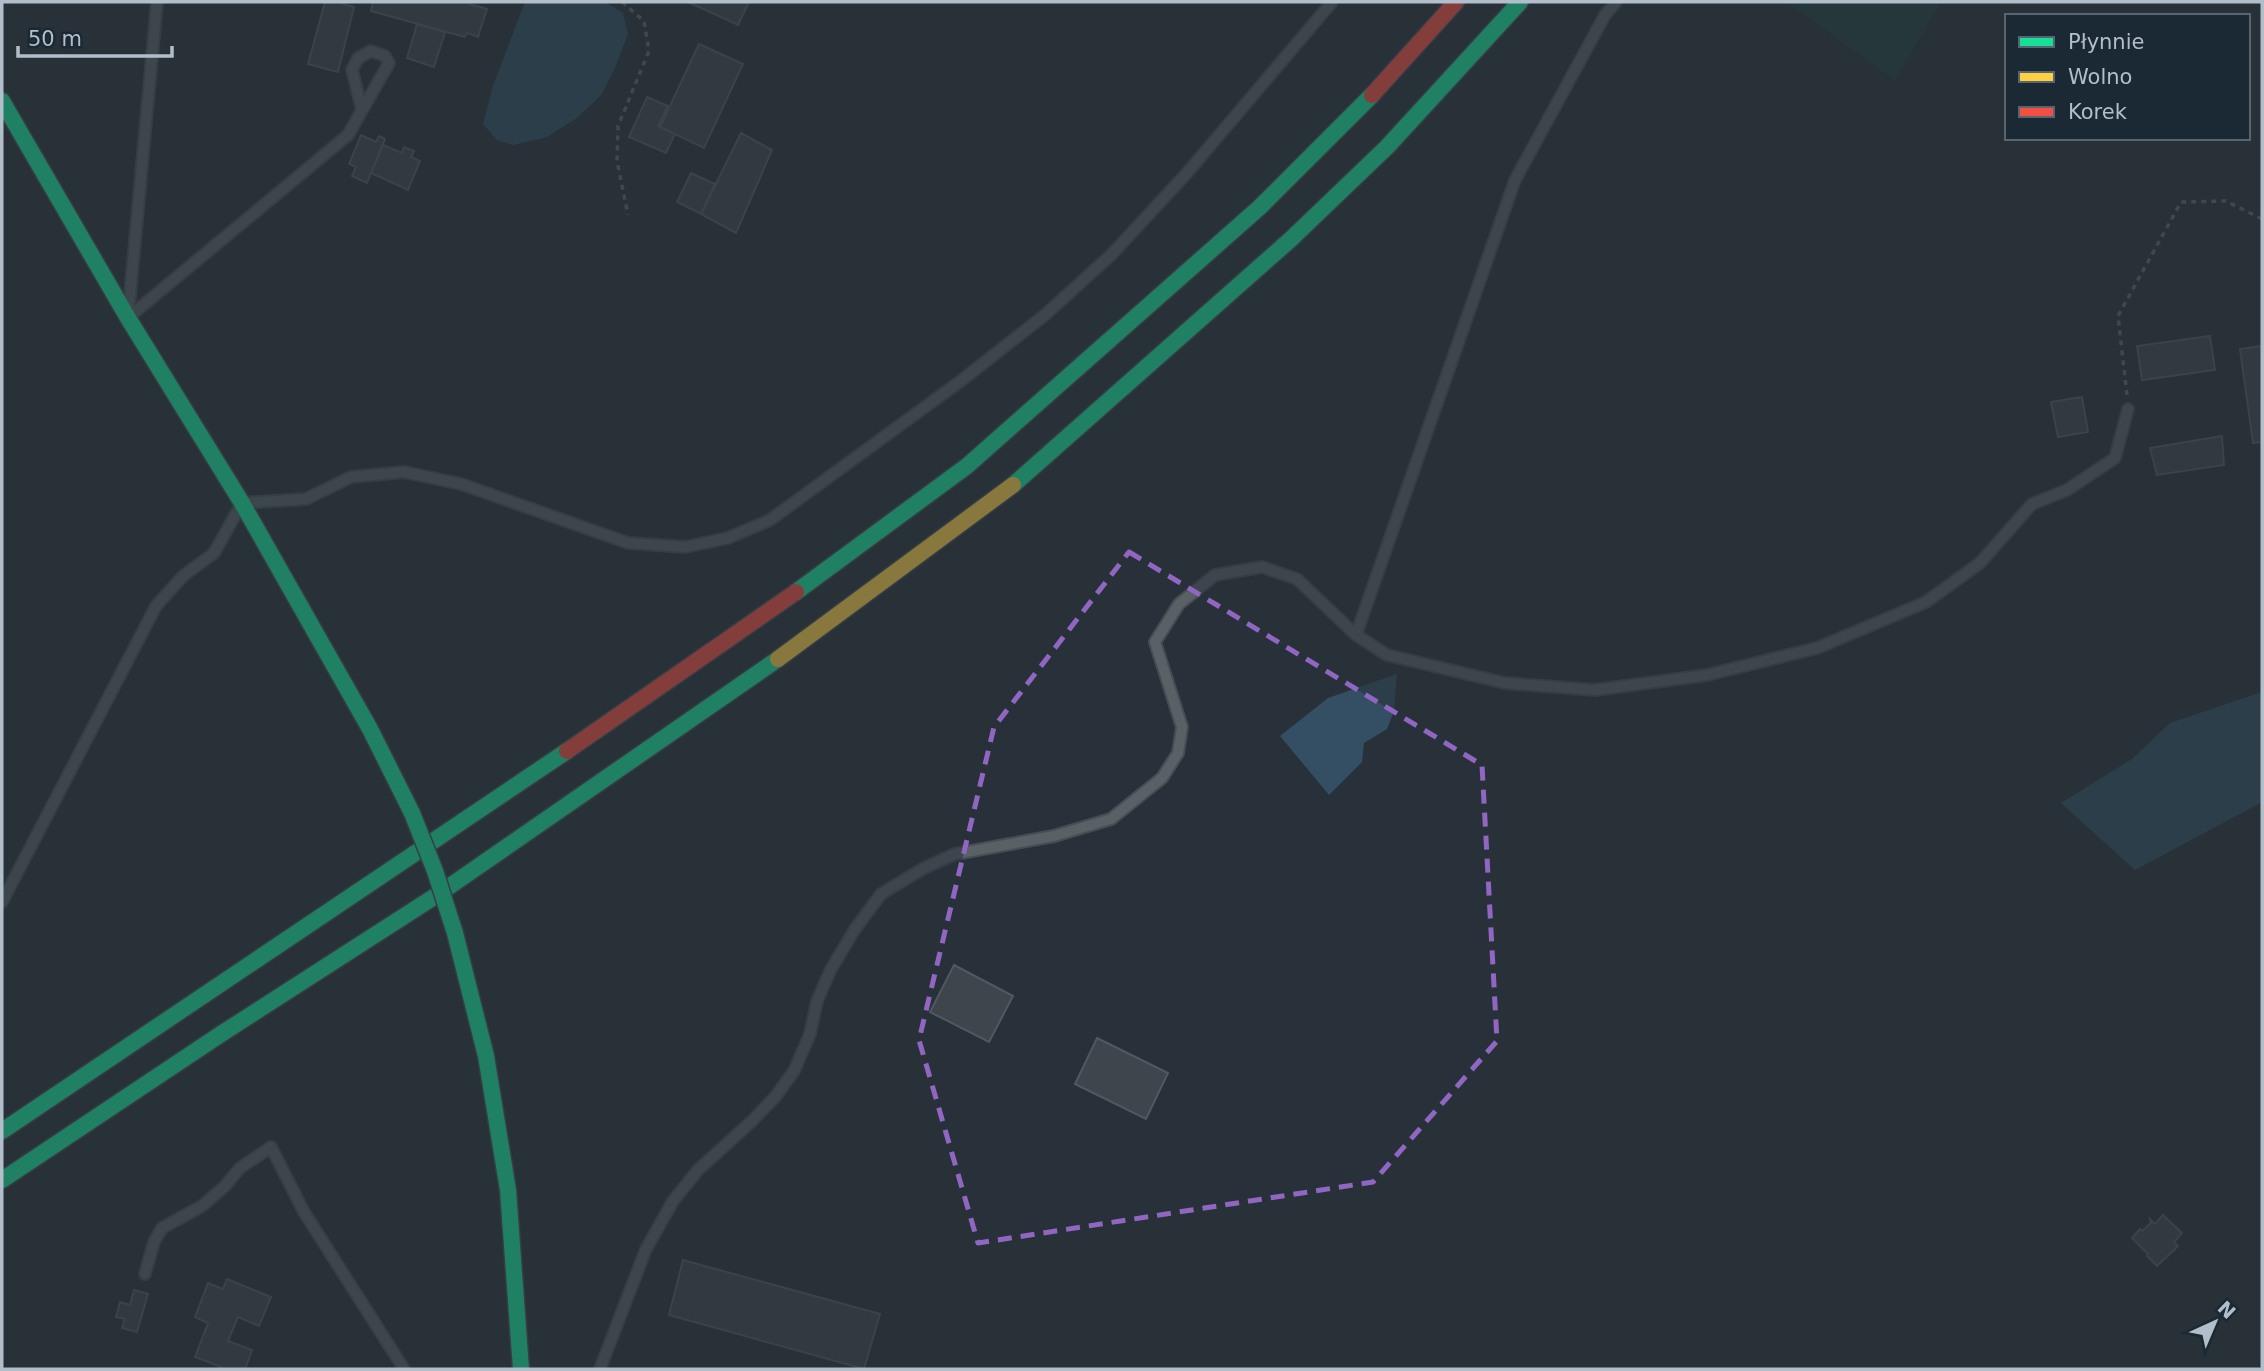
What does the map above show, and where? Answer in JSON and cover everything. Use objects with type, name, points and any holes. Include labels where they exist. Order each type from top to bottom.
[{"type":"main road","points":[[2,1131],[630,708],[787,599],[967,466],[1260,207],[1361,108],[1456,2]]},
{"type":"main road","points":[[2,1180],[221,1034],[437,895],[673,733],[784,655],[1029,473],[1291,239],[1387,147],[1520,2]]},
{"type":"main road","points":[[2,101],[128,318],[243,503],[370,729],[412,813],[455,933],[486,1056],[508,1190],[521,1369]]},
{"type":"lane","points":[[128,318],[157,2]]},
{"type":"lane","points":[[2,902],[156,606],[183,576],[214,553],[243,503],[306,499],[351,477],[404,472],[461,484],[628,543],[685,547],[728,538],[770,520],[962,380],[1046,314],[1112,254],[1187,173],[1332,2]]},
{"type":"lane","points":[[1356,635],[1516,180],[1605,15],[1616,2]]},
{"type":"lane","points":[[128,318],[348,135],[389,63],[385,56],[371,51],[358,58],[352,70],[362,110]]},
{"type":"lane","points":[[600,1369],[646,1249],[673,1201],[698,1170],[768,1105],[794,1071],[810,1034],[817,1001],[831,969],[855,929],[881,894],[955,854],[1054,836],[1111,819],[1162,778],[1178,753],[1182,727],[1155,642],[1179,604],[1215,575],[1262,567],[1297,579],[1356,635],[1387,655],[1505,683],[1595,690],[1707,675],[1817,648],[1926,602],[1980,563],[2032,504],[2067,490],[2115,458],[2128,409]]},
{"type":"lane","points":[[145,1274],[154,1242],[162,1228],[202,1206],[225,1186],[240,1168],[271,1147],[304,1212],[404,1369]]},
{"type":"path","points":[[622,2],[644,21],[649,51],[618,126],[617,161],[628,215]]},
{"type":"path","points":[[2128,409],[2118,316],[2181,202],[2226,201],[2262,219]]},
{"type":"highlighted area","points":[[1129,552],[1482,765],[1497,1041],[1373,1182],[978,1243],[919,1040],[994,727]]},
{"type":"green space","points":[[1787,2],[1941,2],[1895,80]]},
{"type":"water","points":[[525,2],[605,2],[623,13],[628,34],[602,94],[577,118],[547,137],[513,145],[497,140],[483,124],[493,86]]},
{"type":"water","points":[[1397,674],[1394,711],[1387,729],[1364,743],[1362,762],[1329,795],[1280,736],[1328,698]]},
{"type":"water","points":[[2262,692],[2262,802],[2135,870],[2061,803],[2132,759],[2170,723]]},
{"type":"building","points":[[325,2],[354,7],[338,72],[308,64]]},
{"type":"building","points":[[373,2],[463,2],[487,9],[478,37],[467,33],[465,37],[371,11]]},
{"type":"building","points":[[688,2],[749,2],[738,25]]},
{"type":"building","points":[[417,24],[445,32],[434,67],[407,58]]},
{"type":"building","points":[[699,44],[743,64],[704,148],[660,127]]},
{"type":"building","points":[[647,97],[668,106],[658,126],[675,134],[666,153],[629,137]]},
{"type":"building","points":[[741,133],[772,150],[736,233],[701,214]]},
{"type":"building","points":[[361,135],[376,142],[379,136],[385,139],[367,183],[352,176],[356,167],[349,164]]},
{"type":"building","points":[[383,145],[402,153],[404,147],[414,151],[411,157],[420,161],[408,190],[371,173]]},
{"type":"building","points":[[691,173],[715,184],[701,214],[677,202]]},
{"type":"building","points":[[2210,336],[2215,370],[2142,380],[2137,346]]},
{"type":"building","points":[[2262,346],[2262,442],[2253,443],[2240,349]]},
{"type":"building","points":[[2082,397],[2088,432],[2058,437],[2051,402]]},
{"type":"building","points":[[2222,436],[2224,465],[2157,475],[2150,448]]},
{"type":"building","points":[[954,965],[1013,996],[989,1042],[930,1012]]},
{"type":"building","points":[[1097,1038],[1168,1073],[1146,1119],[1075,1084]]},
{"type":"building","points":[[2163,1215],[2182,1233],[2174,1242],[2178,1246],[2157,1266],[2132,1238],[2140,1229],[2142,1231],[2151,1223],[2150,1219],[2155,1224]]},
{"type":"building","points":[[683,1260],[880,1314],[864,1369],[669,1315]]},
{"type":"building","points":[[227,1279],[271,1297],[259,1326],[238,1317],[228,1341],[252,1350],[245,1369],[226,1369],[195,1357],[208,1323],[195,1317],[208,1283],[223,1289]]},
{"type":"building","points":[[134,1290],[148,1294],[137,1332],[122,1328],[125,1319],[116,1317],[120,1302],[130,1305]]},
{"type":"traffic: fast","points":[[1013,485],[1291,239],[1387,147],[1520,2]]},
{"type":"traffic: fast","points":[[796,592],[967,466],[1260,207],[1372,95]]},
{"type":"traffic: fast","points":[[2,101],[128,318],[242,503],[370,729],[412,813]]},
{"type":"traffic: fast","points":[[2,1180],[221,1034],[437,895],[778,659]]},
{"type":"traffic: fast","points":[[2,1131],[567,751]]},
{"type":"traffic: fast","points":[[412,813],[455,933]]},
{"type":"traffic: fast","points":[[455,933],[486,1056],[508,1190],[521,1369]]},
{"type":"traffic: slow","points":[[778,659],[1013,485]]},
{"type":"traffic: jam","points":[[1372,95],[1456,2]]},
{"type":"traffic: jam","points":[[567,751],[796,592]]}]
